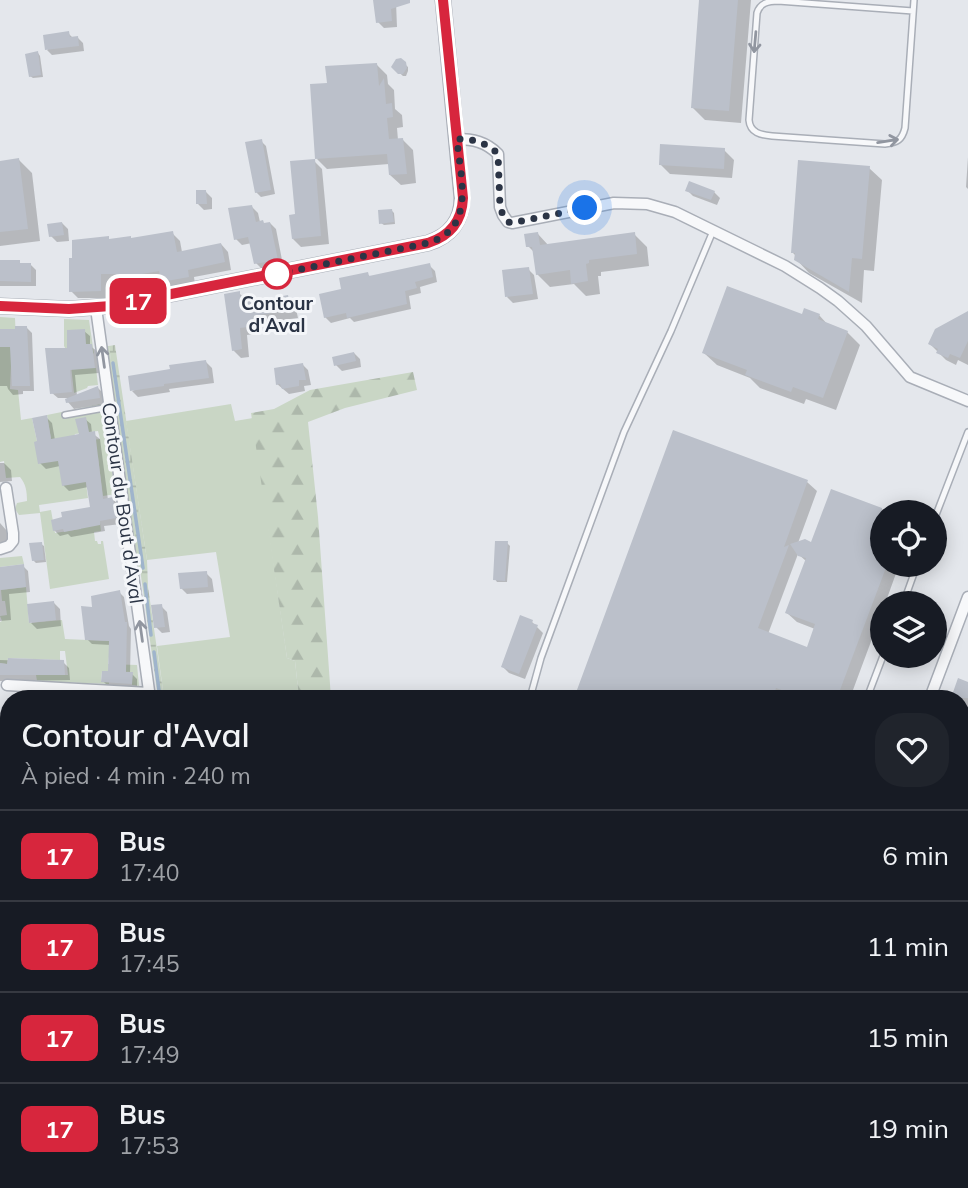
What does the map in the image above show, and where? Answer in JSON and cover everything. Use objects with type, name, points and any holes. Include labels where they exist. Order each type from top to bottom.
[{"type":"main road","points":[[0,306],[59,309],[132,303],[438,240],[458,219],[463,198],[443,0]]},
{"type":"street","points":[[457,139],[477,141],[498,154],[500,207],[508,222],[602,205],[636,202],[667,209],[785,267],[820,288],[866,326],[910,377],[968,401]]},
{"type":"street","name":"Contour du Bout d'Aval","points":[[96,308],[148,690]]},
{"type":"street","points":[[0,549],[9,546],[13,537],[6,488]]},
{"type":"street","points":[[933,690],[968,597]]},
{"type":"street","points":[[7,685],[78,690]]},
{"type":"lane","points":[[913,11],[778,1],[762,5],[757,13],[748,120],[750,127],[756,133],[766,135],[885,144],[901,139],[905,128],[914,0]]},
{"type":"lane","points":[[532,690],[541,658],[624,432],[713,231]]},
{"type":"lane","points":[[65,415],[110,407]]},
{"type":"lane","points":[[942,500],[968,432]]},
{"type":"lane","points":[[870,690],[878,668]]},
{"type":"green space","points":[[0,317],[15,318],[17,365],[11,366],[10,389],[18,390],[21,420],[32,418],[37,441],[51,438],[47,415],[101,404],[116,494],[103,496],[98,457],[84,469],[88,498],[39,505],[40,512],[51,510],[55,533],[81,529],[81,523],[100,523],[101,531],[94,532],[95,541],[101,544],[103,541],[109,579],[50,589],[40,513],[19,515],[15,509],[17,503],[27,501],[25,485],[20,477],[6,478],[4,461],[0,462]],"holes":[[[98,431],[100,439],[71,443],[75,434]]]},
{"type":"green space","points":[[64,319],[89,320],[94,354],[86,344],[67,330],[89,368],[96,368],[98,385],[88,386],[74,393],[70,357],[64,346]]},
{"type":"green space","points":[[115,345],[147,560],[148,587],[163,690],[157,690],[109,346]]},
{"type":"green space","points":[[106,346],[109,346],[141,571],[136,568]]},
{"type":"green space","points":[[413,372],[417,390],[345,408],[308,422],[330,690],[298,690],[295,661],[287,658],[251,413],[274,409],[310,390]]},
{"type":"green space","points":[[231,404],[235,421],[253,418],[287,658],[295,661],[298,690],[163,690],[157,646],[230,637],[216,552],[147,560],[126,421]]},
{"type":"green space","points":[[22,556],[24,564],[0,567],[0,558]]},
{"type":"green space","points":[[26,587],[29,623],[62,620],[65,639],[111,641],[108,664],[137,665],[139,686],[132,685],[132,672],[102,671],[101,681],[109,684],[37,681],[36,675],[68,675],[65,651],[60,651],[60,660],[8,658],[7,664],[0,663],[0,616],[7,615],[1,590]]},
{"type":"building","points":[[373,0],[410,0],[410,3],[391,9],[392,21],[376,23]]},
{"type":"building","points":[[699,0],[738,0],[729,111],[691,108]]},
{"type":"building","points":[[69,31],[70,37],[78,36],[79,46],[45,50],[43,35]]},
{"type":"building","points":[[38,51],[41,75],[29,77],[25,54]]},
{"type":"building","points":[[401,58],[406,62],[407,68],[403,74],[398,74],[391,67],[396,59]]},
{"type":"building","points":[[377,63],[379,86],[384,78],[386,104],[392,103],[393,117],[387,118],[389,139],[403,138],[407,174],[389,175],[387,154],[315,159],[310,84],[327,83],[325,66]]},
{"type":"building","points":[[262,139],[271,190],[255,193],[245,142]]},
{"type":"building","points":[[660,144],[725,148],[724,169],[659,165]]},
{"type":"building","points":[[19,158],[28,229],[0,232],[0,161]]},
{"type":"building","points":[[315,159],[321,236],[292,239],[289,215],[295,214],[290,161]]},
{"type":"building","points":[[798,160],[870,166],[862,259],[852,258],[849,292],[794,260],[795,253],[791,253]]},
{"type":"building","points":[[689,181],[715,191],[711,200],[685,191]]},
{"type":"building","points":[[196,190],[206,190],[207,204],[196,204]]},
{"type":"building","points":[[252,205],[256,222],[270,222],[278,260],[254,264],[248,237],[234,240],[228,208]]},
{"type":"building","points":[[392,209],[394,222],[379,224],[378,210]]},
{"type":"building","points":[[62,222],[64,235],[49,237],[47,224]]},
{"type":"building","points":[[173,231],[177,252],[221,243],[225,262],[188,270],[189,277],[161,282],[159,271],[120,278],[120,274],[101,274],[101,291],[69,292],[72,240],[109,236],[109,239],[131,238]]},
{"type":"building","points":[[538,232],[540,245],[635,232],[637,254],[589,260],[586,264],[588,281],[571,284],[570,270],[536,275],[532,247],[526,247],[524,234]]},
{"type":"building","points":[[0,260],[31,263],[31,282],[0,281]]},
{"type":"building","points":[[430,263],[433,277],[415,282],[417,288],[405,291],[407,304],[347,318],[346,313],[324,318],[319,294],[341,289],[339,278],[368,272],[369,276]]},
{"type":"building","points":[[529,267],[533,294],[505,297],[502,270]]},
{"type":"building","points":[[727,286],[802,314],[804,308],[820,314],[818,319],[848,331],[823,398],[793,387],[791,392],[745,375],[747,370],[702,353]]},
{"type":"building","points":[[240,291],[240,296],[250,294],[251,302],[288,295],[291,310],[253,316],[255,326],[240,328],[242,349],[232,351],[224,294]]},
{"type":"building","points":[[968,311],[968,341],[960,358],[950,354],[948,358],[936,353],[938,349],[928,344],[935,329]]},
{"type":"building","points":[[15,326],[27,326],[30,386],[12,386],[10,347],[0,347],[0,329],[15,329]]},
{"type":"building","points":[[85,329],[86,344],[92,344],[95,368],[70,370],[72,392],[50,394],[45,348],[67,348],[67,330]]},
{"type":"building","points":[[354,352],[356,361],[334,366],[332,357]]},
{"type":"building","points":[[206,360],[209,378],[130,391],[128,376],[170,369],[169,365]]},
{"type":"building","points":[[303,363],[306,380],[299,380],[299,386],[282,389],[280,384],[276,385],[274,368]]},
{"type":"building","points":[[98,386],[100,398],[66,403],[65,399]]},
{"type":"building","points":[[47,415],[51,439],[79,434],[75,419],[86,417],[89,432],[95,431],[103,499],[113,497],[116,518],[100,521],[100,525],[64,532],[63,529],[53,531],[51,520],[62,517],[61,512],[90,507],[86,482],[62,486],[58,461],[38,464],[32,418]]},
{"type":"building","points":[[673,430],[808,480],[784,547],[789,545],[758,628],[807,647],[815,624],[785,613],[806,558],[798,556],[790,544],[805,539],[811,542],[831,489],[870,504],[870,577],[882,577],[877,591],[870,591],[870,610],[840,690],[577,690]]},
{"type":"building","points":[[495,541],[508,541],[505,581],[493,580]]},
{"type":"building","points":[[42,542],[44,560],[32,561],[29,543]]},
{"type":"building","points":[[24,564],[26,587],[0,590],[0,567]]},
{"type":"building","points":[[207,571],[208,587],[180,589],[178,573]]},
{"type":"building","points":[[120,590],[127,622],[126,672],[133,672],[132,684],[101,682],[102,671],[108,671],[109,641],[85,640],[81,606],[92,607],[91,596]]},
{"type":"building","points":[[54,601],[56,620],[29,623],[27,604]]},
{"type":"building","points":[[162,604],[165,627],[154,628],[151,605]]},
{"type":"building","points":[[520,615],[538,625],[519,674],[501,667]]},
{"type":"building","points":[[8,658],[64,660],[65,675],[0,675],[0,663],[7,664]]},
{"type":"building","points":[[958,678],[968,682],[968,690],[954,690]]},
{"type":"waterway","points":[[113,363],[143,568]]},
{"type":"waterway","points":[[145,584],[151,635]]},
{"type":"waterway","points":[[154,652],[159,690]]},
{"type":"bus line","name":"17","points":[[0,306],[69,309],[111,306],[438,240],[458,219],[463,198],[443,0]]},
{"type":"place","name":"Contour d'Aval","points":[[277,274]]},
{"type":"route","points":[[277,274],[428,243],[445,235],[456,223],[463,202],[457,139],[477,141],[498,154],[500,207],[508,222],[585,208]]}]
